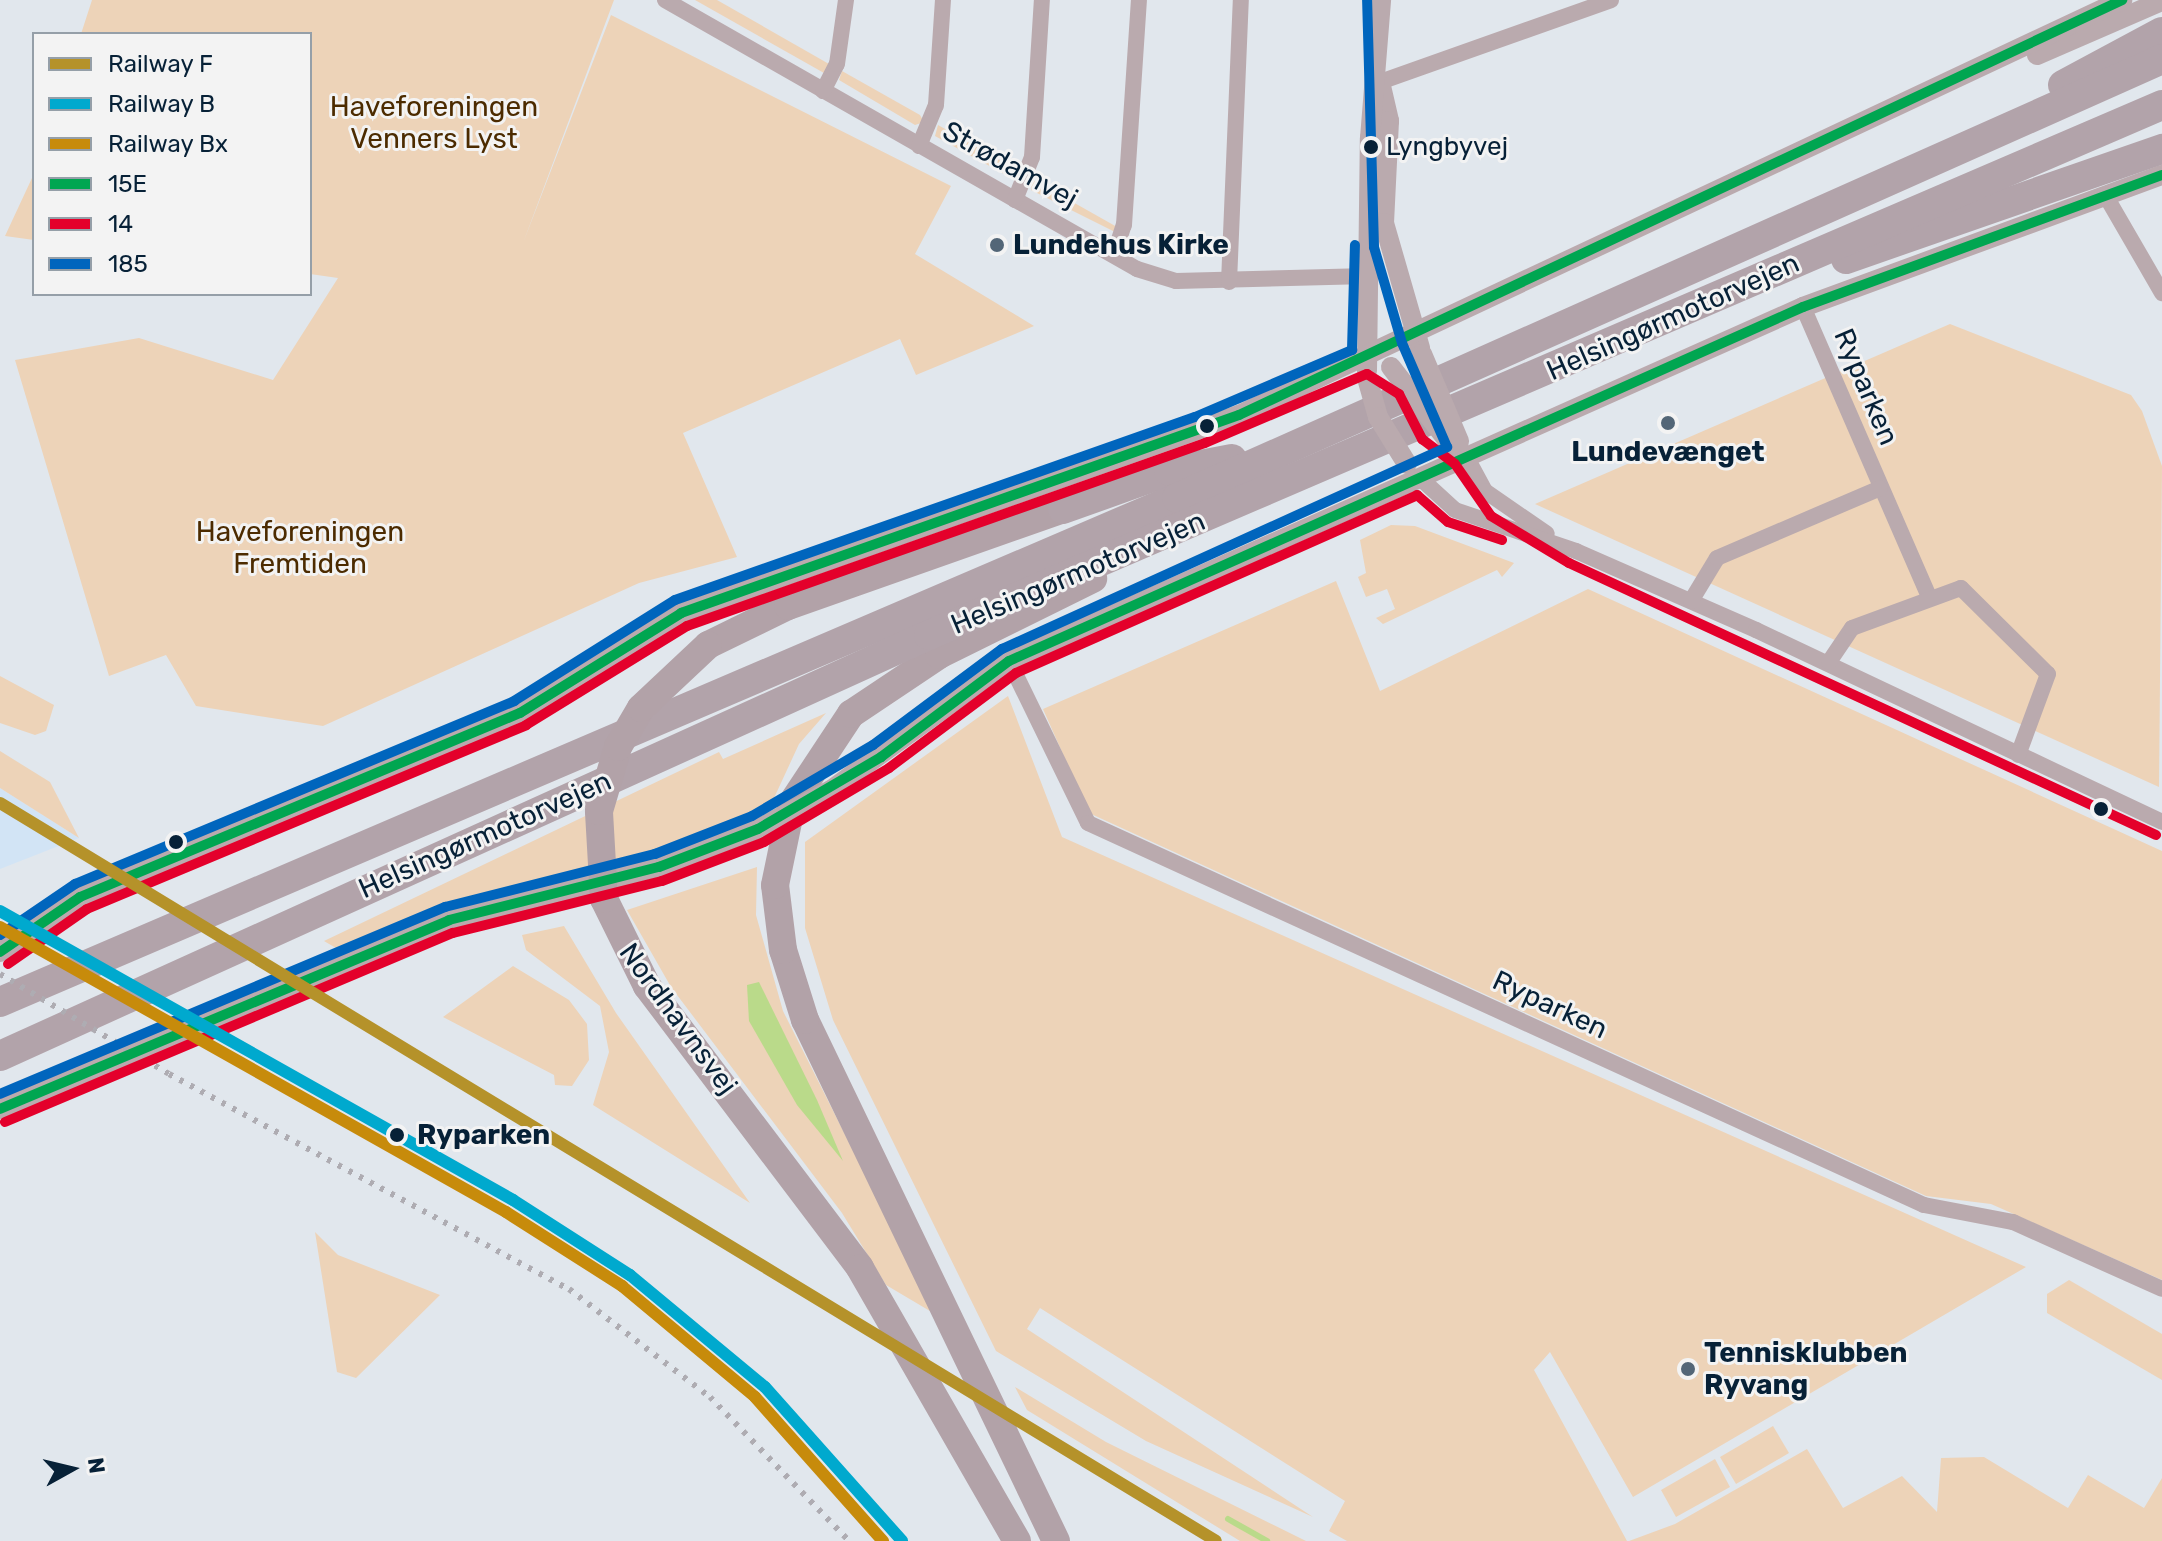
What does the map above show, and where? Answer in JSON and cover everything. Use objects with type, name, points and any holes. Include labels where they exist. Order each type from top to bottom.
[{"type":"highway","points":[[1962,146],[2162,32]]},
{"type":"highway","name":"Helsingørmotorvejen","points":[[0,1002],[456,804],[1177,498],[1269,452],[2162,59]]},
{"type":"highway","name":"Helsingørmotorvejen","points":[[0,1056],[929,635],[1258,498],[2162,105]]},
{"type":"highway","points":[[1714,299],[1938,231],[2162,149]]},
{"type":"highway","points":[[1063,509],[1169,471],[1269,452]]},
{"type":"highway","points":[[1056,1541],[805,1020],[779,929],[781,840],[814,759],[868,699],[939,655],[1258,498]]},
{"type":"highway","name":"Nordhavnsvej","points":[[1017,1541],[860,1268],[647,986],[604,899],[599,811],[618,747],[641,708],[708,645],[788,606],[1063,509]]},
{"type":"street","name":"Strødamvej","points":[[665,0],[1114,255],[1176,281],[1368,276],[1399,289]]},
{"type":"street","points":[[823,91],[835,70],[846,0]]},
{"type":"street","points":[[919,146],[936,105],[943,0]]},
{"type":"street","points":[[1015,200],[1032,157],[1042,0]]},
{"type":"street","points":[[1114,255],[1124,225],[1139,0]]},
{"type":"street","points":[[1229,282],[1241,0]]},
{"type":"street","points":[[1381,0],[1380,82],[1370,121],[1366,368],[1378,417],[1413,471],[1455,510],[1576,551],[1691,601],[1829,662],[2162,822]]},
{"type":"street","points":[[1380,82],[1611,0]]},
{"type":"street","points":[[0,952],[80,897],[520,713],[681,613],[1200,430],[1419,346],[1797,156],[2122,0]]},
{"type":"street","points":[[1797,156],[2162,1]]},
{"type":"street","points":[[1380,82],[1389,121],[1384,223],[1399,289],[1458,447]]},
{"type":"street","points":[[0,1109],[449,920],[659,867],[758,829],[831,790],[1009,661],[1458,447],[1803,307],[2107,198],[2162,175]]},
{"type":"street","points":[[2107,198],[2162,293]]},
{"type":"street","name":"Ryparken","points":[[1803,307],[1929,597]]},
{"type":"street","points":[[1366,368],[1391,367],[1458,447],[1501,506],[1576,551]]},
{"type":"street","name":"Ryparken","points":[[1691,601],[1717,558],[1880,488]]},
{"type":"street","points":[[1829,662],[1852,628],[1929,597],[1961,588],[2048,674],[2018,755]]},
{"type":"street","name":"Ryparken","points":[[1009,661],[1088,823],[1924,1205],[2013,1222],[2162,1289]]},
{"type":"shaded area","points":[[0,788],[79,838],[0,869]]},
{"type":"shaded area","points":[[759,982],[843,1161],[797,1105],[749,1021],[747,985]]},
{"type":"green space","points":[[92,0],[614,0],[523,243],[611,15],[951,186],[915,254],[1034,326],[916,375],[900,339],[683,433],[737,557],[639,583],[323,726],[196,706],[166,655],[109,676],[15,360],[139,338],[273,380],[338,278],[312,274],[312,32],[82,32]]},
{"type":"green space","points":[[695,0],[717,0],[829,64],[824,73]]},
{"type":"green space","points":[[842,71],[920,115],[924,122],[915,125],[839,80]]},
{"type":"green space","points":[[938,125],[1021,172],[1015,180],[935,136]]},
{"type":"green space","points":[[32,178],[32,240],[5,236]]},
{"type":"green space","points":[[1032,179],[1117,227],[1115,232],[1031,190]]},
{"type":"green space","points":[[1950,324],[2131,395],[2142,411],[2162,466],[2159,787],[1535,504]]},
{"type":"green space","points":[[1391,525],[1415,526],[1514,563],[1502,577],[1497,570],[1383,624],[1376,618],[1395,609],[1387,589],[1366,597],[1358,577],[1366,573],[1360,540]]},
{"type":"green space","points":[[1336,581],[1380,691],[1588,589],[2162,851],[2162,1280],[1991,1204],[1926,1196],[1089,813],[1043,709]]},
{"type":"green space","points":[[0,676],[54,705],[46,731],[35,735],[0,723]]},
{"type":"green space","points":[[1008,696],[1062,837],[2026,1267],[1633,1497],[1550,1352],[1534,1370],[1627,1541],[1347,1541],[1329,1531],[1345,1501],[1040,1308],[1027,1329],[1313,1517],[1146,1441],[996,1351],[833,1020],[805,928],[805,842]]},
{"type":"green space","points":[[826,713],[799,744],[768,811],[701,843],[434,914],[341,951],[324,941],[719,752],[723,759]]},
{"type":"green space","points":[[0,751],[50,782],[79,838],[0,788]]},
{"type":"green space","points":[[757,867],[756,915],[783,1011],[935,1314],[886,1285],[842,1213],[671,987],[627,910]]},
{"type":"green space","points":[[564,926],[616,1013],[750,1203],[593,1105],[609,1052],[600,1006],[526,950],[522,935]]},
{"type":"green space","points":[[513,966],[569,1000],[587,1024],[589,1060],[572,1086],[555,1085],[554,1075],[443,1017]]},
{"type":"green space","points":[[315,1232],[338,1255],[440,1295],[356,1378],[337,1372]]},
{"type":"green space","points":[[2069,1280],[2162,1334],[2162,1380],[2047,1313],[2047,1294]]},
{"type":"green space","points":[[1015,1387],[1106,1442],[1306,1541],[1240,1541],[1027,1410]]},
{"type":"green space","points":[[1773,1426],[1789,1453],[1736,1484],[1720,1457]]},
{"type":"green space","points":[[1807,1449],[1843,1508],[1902,1476],[1937,1512],[1941,1458],[1984,1457],[2068,1508],[2088,1475],[2144,1508],[2162,1478],[2162,1541],[1629,1541],[1675,1524]]},
{"type":"green space","points":[[1715,1459],[1730,1487],[1676,1517],[1661,1490]]},
{"type":"waterway","points":[[1228,1519],[1267,1541]]},
{"type":"railway","points":[[0,974],[169,1074],[569,1289],[710,1397],[849,1541]]},
{"type":"rail line","name":"F","points":[[0,803],[1216,1541]]},
{"type":"rail line","name":"B","points":[[0,911],[513,1200],[630,1275],[765,1387],[902,1541]]},
{"type":"rail line","name":"Bx","points":[[0,927],[506,1212],[622,1286],[755,1397],[883,1541]]},
{"type":"transit line","name":"185","points":[[0,1094],[445,907],[655,854],[752,816],[873,745],[1002,649],[1447,447],[1402,343],[1374,247],[1367,0]]},
{"type":"transit line","name":"15E","points":[[0,952],[80,897],[520,713],[681,613],[1239,415],[2122,0]]},
{"type":"transit line","name":"15E","points":[[0,1109],[449,920],[659,867],[758,829],[881,757],[1009,661],[1803,307],[2162,175]]},
{"type":"transit line","name":"185","points":[[0,935],[75,884],[514,701],[675,600],[1195,417],[1352,350],[1355,245]]},
{"type":"transit line","name":"14","points":[[8,964],[87,909],[526,725],[687,626],[1205,443],[1367,374],[1399,394],[1422,439],[1455,464],[1491,516],[1569,563],[2156,835]]},
{"type":"transit line","name":"14","points":[[5,1122],[453,933],[662,881],[764,842],[889,768],[1016,673],[1417,495],[1448,522],[1502,540]]},
{"type":"place","name":"Lyngbyvej","points":[[1371,147]]},
{"type":"place","name":"Lundehus Kirke","points":[[997,245]]},
{"type":"place","name":"Lundevænget","points":[[1668,423]]},
{"type":"place","name":"Ryparken","points":[[397,1135]]},
{"type":"place","name":"Tennisklubben Ryvang","points":[[1688,1369]]},
{"type":"park label","name":"Haveforeningen Venners Lyst","points":[[434,123]]},
{"type":"park label","name":"Haveforeningen Fremtiden","points":[[300,548]]}]
